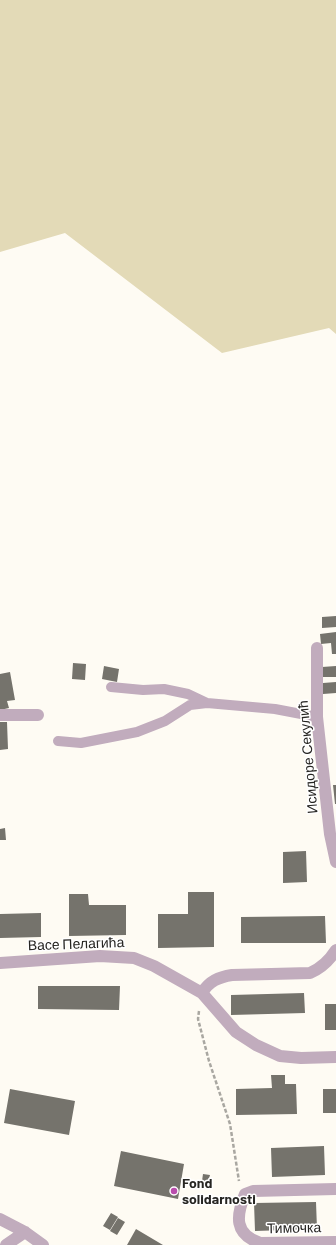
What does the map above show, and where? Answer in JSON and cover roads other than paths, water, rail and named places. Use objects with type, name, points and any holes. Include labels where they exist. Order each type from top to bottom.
[{"type":"street","name":"Исидоре Секулић","points":[[317,648],[317,717],[330,834],[336,862]]},
{"type":"street","points":[[0,715],[38,715]]},
{"type":"street","points":[[202,993],[206,986],[220,976],[310,972],[321,968],[333,956],[336,950]]},
{"type":"street","name":"Васе Пелагића","points":[[0,963],[100,956],[134,958],[154,966],[202,993],[236,1032],[256,1045],[280,1056],[301,1058],[336,1056]]},
{"type":"street","name":"Тимочка","points":[[336,1189],[253,1191],[245,1194],[238,1215],[241,1228],[246,1236],[252,1241],[260,1243],[336,1242]]},
{"type":"street","points":[[0,1219],[25,1232],[43,1245]]},
{"type":"street","points":[[6,1245],[25,1232]]},
{"type":"lane","points":[[111,687],[143,690],[164,689],[188,694],[207,703]]},
{"type":"lane","points":[[58,741],[81,742],[137,732],[165,721],[190,705],[207,703],[275,709],[317,717]]},
{"type":"place","name":"Fond solidarnosti","points":[[174,1191]]}]
